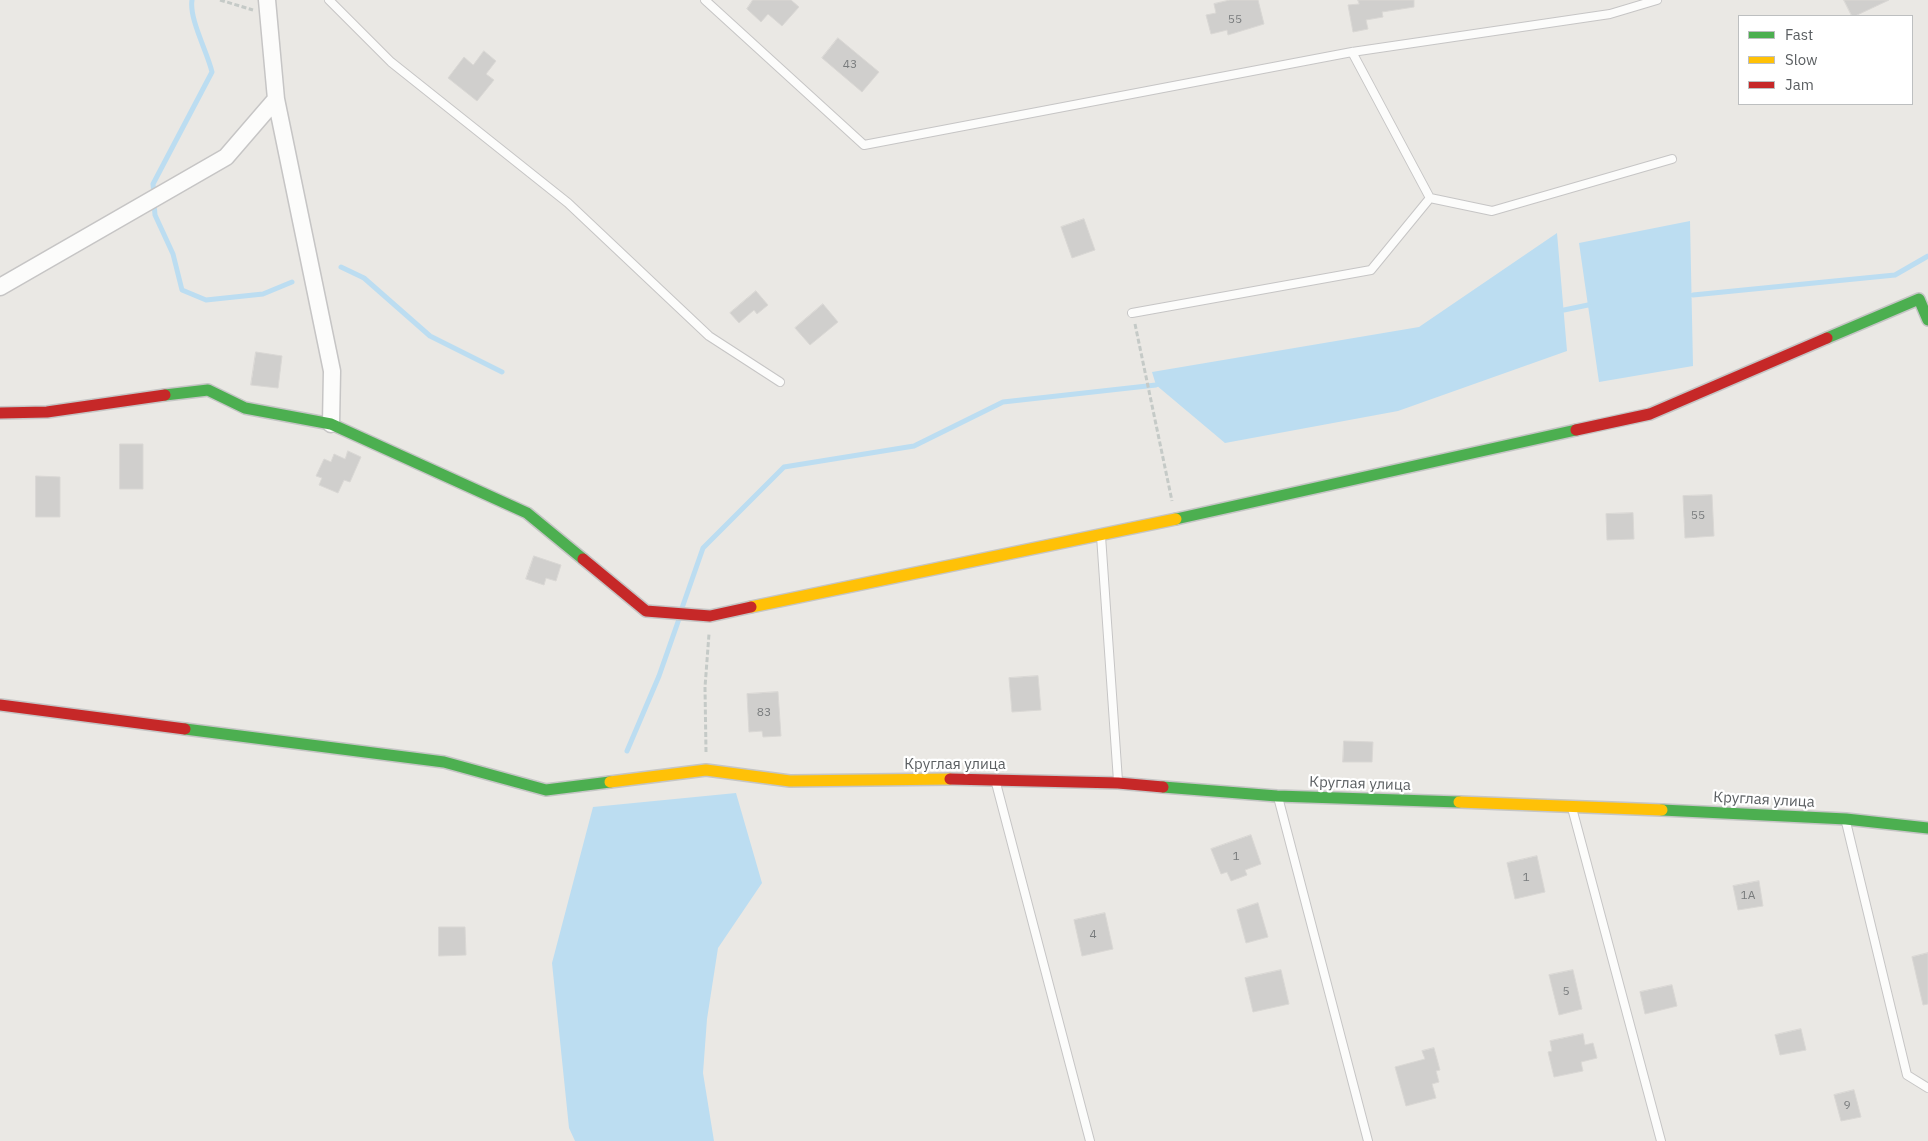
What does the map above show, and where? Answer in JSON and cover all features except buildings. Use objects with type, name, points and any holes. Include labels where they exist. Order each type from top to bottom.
[{"type":"street","points":[[268,8],[276,99],[332,371],[331,424]]},
{"type":"street","points":[[0,287],[226,157],[276,99]]},
{"type":"street","points":[[0,413],[47,412],[143,397],[208,390],[245,408],[331,424],[527,512],[646,612],[710,616],[1176,519],[1650,414],[1923,296],[1928,320]]},
{"type":"street","name":"Круглая улица","points":[[0,705],[444,762],[546,790],[706,770],[790,781],[995,779],[1118,783],[1277,796],[1571,806],[1846,819],[1928,828]]},
{"type":"lane","points":[[329,0],[391,62],[568,203],[709,336],[780,382]]},
{"type":"lane","points":[[705,0],[864,145],[1352,52],[1610,14],[1656,0]]},
{"type":"lane","points":[[1352,52],[1430,198]]},
{"type":"lane","points":[[1430,198],[1492,211],[1672,160]]},
{"type":"lane","points":[[1132,313],[1371,270],[1430,198]]},
{"type":"lane","points":[[1101,534],[1118,783]]},
{"type":"lane","points":[[995,779],[1090,1141]]},
{"type":"lane","points":[[1277,796],[1368,1141]]},
{"type":"lane","points":[[1571,806],[1661,1141]]},
{"type":"lane","points":[[1846,819],[1907,1075],[1928,1088]]},
{"type":"path","points":[[220,0],[268,8]]},
{"type":"path","points":[[1132,313],[1176,519]]},
{"type":"path","points":[[706,770],[705,687],[710,616]]},
{"type":"water","points":[[1690,221],[1693,366],[1599,382],[1579,243]]},
{"type":"water","points":[[1557,233],[1567,351],[1398,411],[1225,443],[1156,385],[1152,372],[1419,327]]},
{"type":"water","points":[[736,793],[762,883],[718,948],[707,1019],[703,1073],[714,1141],[575,1141],[569,1128],[552,963],[593,807]]},
{"type":"waterway","points":[[154,194],[153,184],[212,72],[193,16],[192,0]]},
{"type":"waterway","points":[[154,203],[155,215],[173,254],[182,290],[206,300],[263,294],[292,282]]},
{"type":"waterway","points":[[1693,295],[1895,275],[1928,256]]},
{"type":"waterway","points":[[341,267],[364,278],[430,336],[502,372]]},
{"type":"waterway","points":[[1564,310],[1588,305]]},
{"type":"waterway","points":[[682,608],[703,548],[784,467],[914,446],[1003,402],[1156,385]]},
{"type":"waterway","points":[[627,751],[659,676],[679,619]]},
{"type":"traffic: fast","points":[[1827,338],[1919,299],[1928,320]]},
{"type":"traffic: fast","points":[[165,395],[208,390],[245,408],[331,424],[527,513],[583,559]]},
{"type":"traffic: fast","points":[[1176,519],[1576,430]]},
{"type":"traffic: fast","points":[[185,729],[444,762],[546,790],[610,782]]},
{"type":"traffic: fast","points":[[1163,787],[1277,796],[1459,802]]},
{"type":"traffic: fast","points":[[1662,810],[1846,819],[1928,828]]},
{"type":"traffic: slow","points":[[751,607],[1176,519]]},
{"type":"traffic: slow","points":[[610,782],[706,770],[790,781],[950,779]]},
{"type":"traffic: slow","points":[[1459,802],[1662,810]]},
{"type":"traffic: jam","points":[[1576,430],[1650,414],[1827,338]]},
{"type":"traffic: jam","points":[[0,413],[47,412],[165,395]]},
{"type":"traffic: jam","points":[[583,559],[646,611],[710,616],[751,607]]},
{"type":"traffic: jam","points":[[0,705],[185,729]]},
{"type":"traffic: jam","points":[[950,779],[1118,783],[1163,787]]}]
